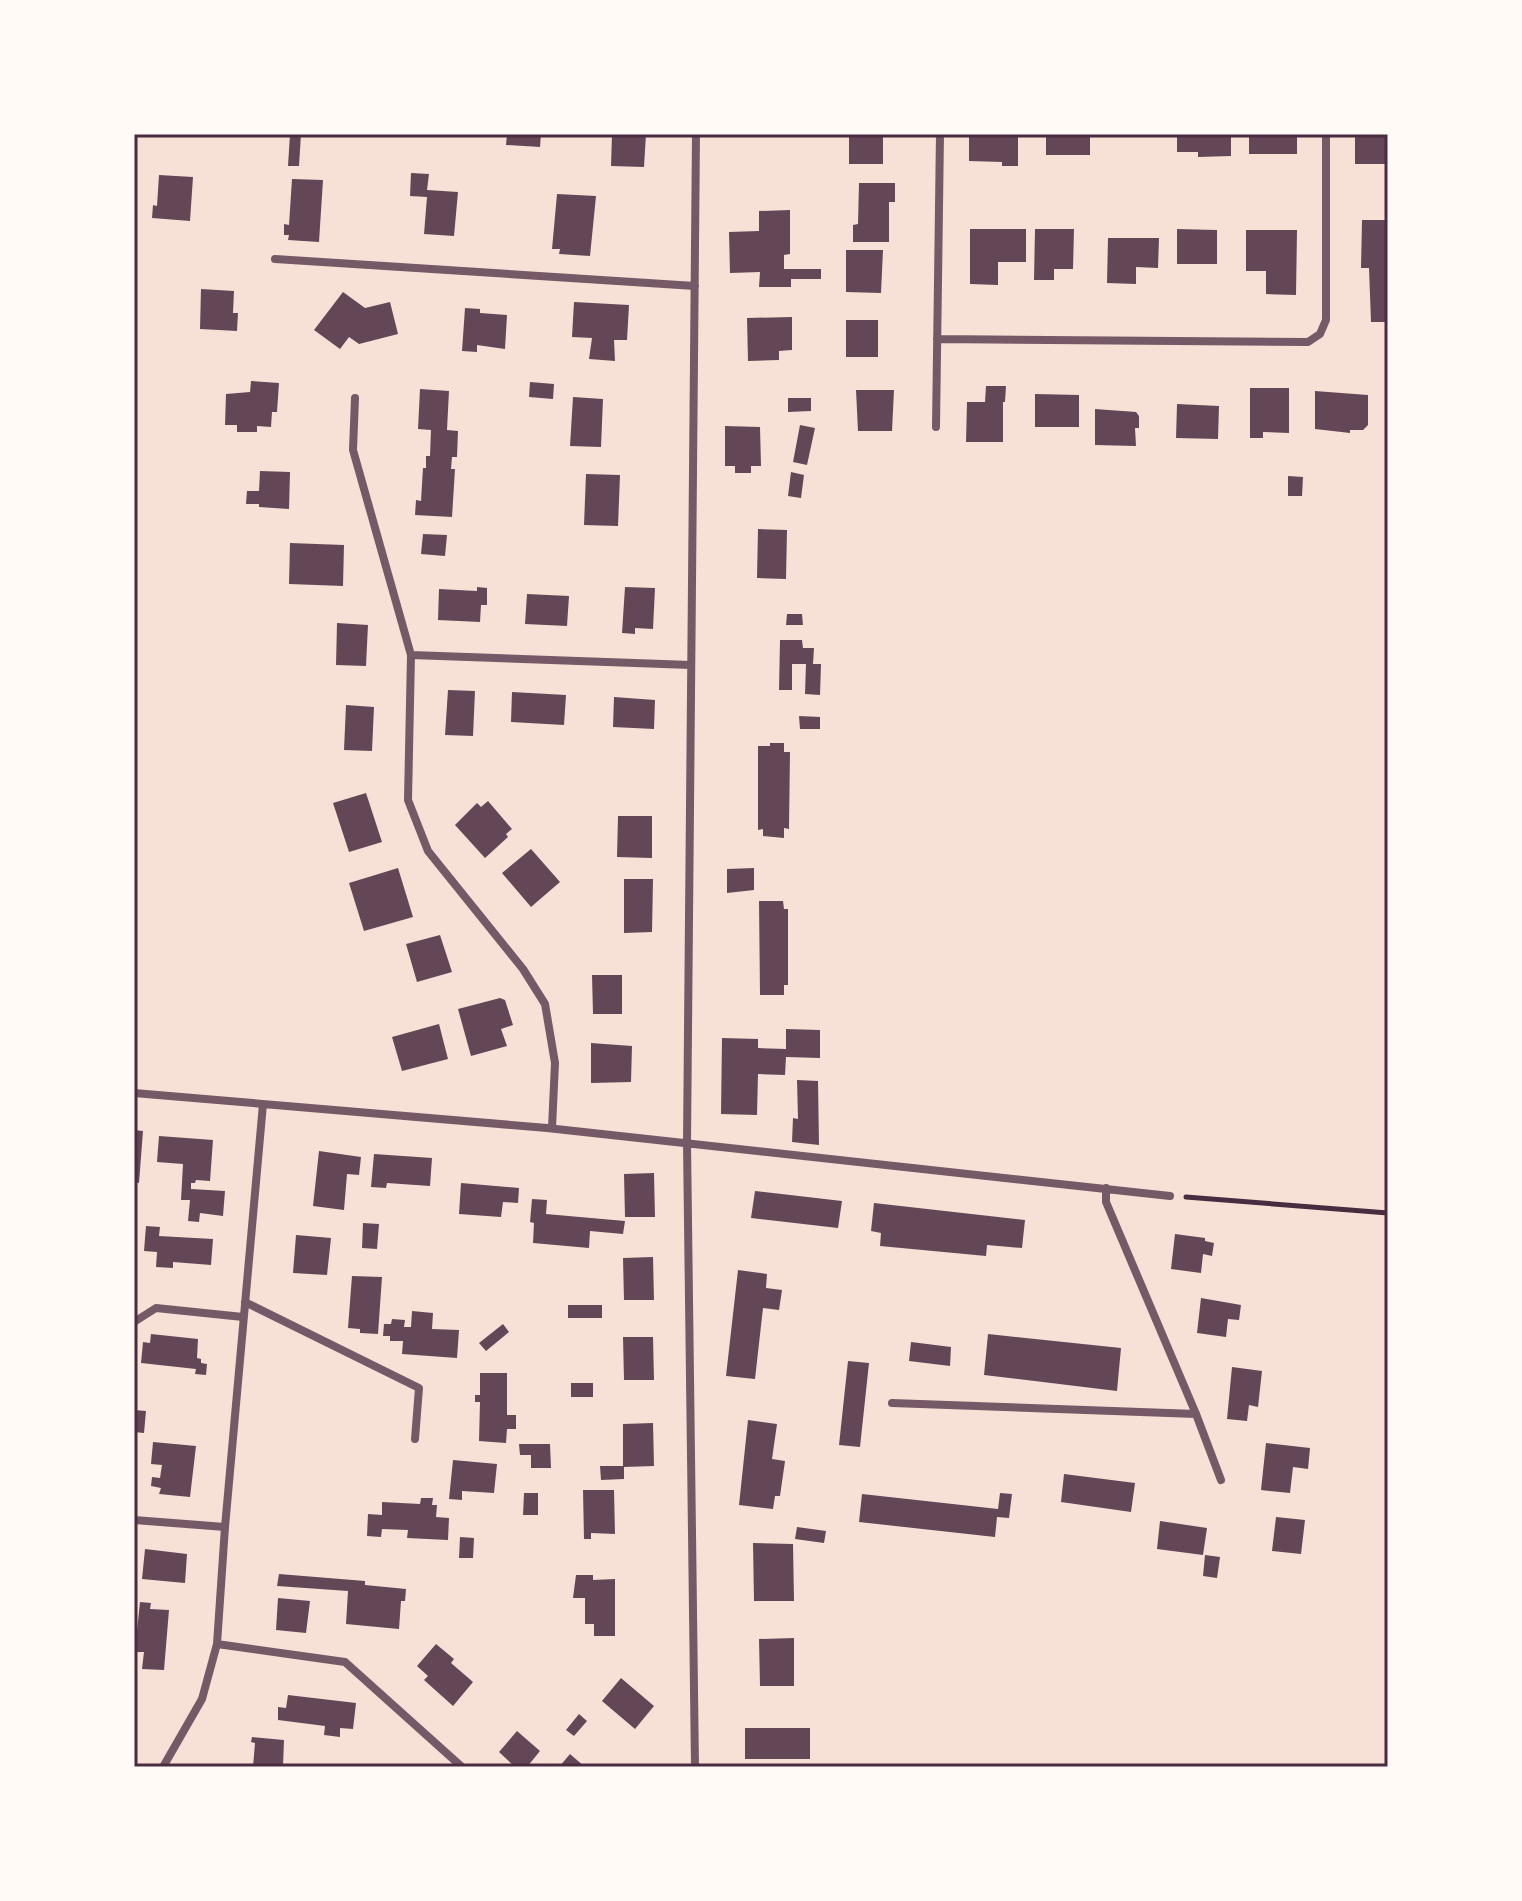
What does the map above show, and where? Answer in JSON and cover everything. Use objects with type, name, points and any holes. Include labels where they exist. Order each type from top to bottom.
[{"type":"street","points":[[695,1767],[687,1143],[696,134]]},
{"type":"street","points":[[936,427],[940,134]]},
{"type":"street","points":[[937,339],[1308,342],[1320,334],[1326,320],[1326,134]]},
{"type":"street","points":[[275,259],[695,286]]},
{"type":"street","points":[[355,398],[353,450],[411,655],[408,800],[428,851],[523,969],[545,1004],[555,1063],[552,1128]]},
{"type":"street","points":[[411,655],[691,665]]},
{"type":"street","points":[[134,1093],[552,1128],[1170,1196]]},
{"type":"street","points":[[163,1767],[202,1699],[217,1644],[263,1104]]},
{"type":"street","points":[[1106,1188],[1106,1202],[1221,1480]]},
{"type":"street","points":[[245,1302],[419,1388],[415,1439]]},
{"type":"street","points":[[134,1322],[156,1308],[243,1317]]},
{"type":"street","points":[[892,1403],[1196,1414]]},
{"type":"street","points":[[134,1520],[225,1527]]},
{"type":"street","points":[[217,1644],[345,1662],[462,1767]]},
{"type":"path","points":[[1170,1196],[1388,1213]]},
{"type":"building","points":[[290,134],[301,134],[299,166],[288,166]]},
{"type":"building","points":[[507,134],[541,134],[540,147],[506,145]]},
{"type":"building","points":[[612,134],[646,134],[644,167],[611,166]]},
{"type":"building","points":[[849,134],[883,134],[883,164],[849,164]]},
{"type":"building","points":[[969,134],[1018,134],[1018,166],[969,161]]},
{"type":"building","points":[[1046,134],[1090,134],[1090,155],[1046,155]]},
{"type":"building","points":[[1177,134],[1231,134],[1231,156],[1198,157],[1198,152],[1177,152]]},
{"type":"building","points":[[1249,134],[1297,134],[1297,154],[1249,154]]},
{"type":"building","points":[[1355,134],[1388,134],[1388,164],[1355,164]]},
{"type":"building","points":[[411,173],[429,174],[427,190],[458,192],[454,236],[424,234],[427,197],[410,196]]},
{"type":"building","points":[[159,175],[193,177],[190,221],[152,218],[153,205],[157,206]]},
{"type":"building","points":[[292,179],[323,180],[319,242],[288,240],[289,235],[284,235],[284,224],[289,225]]},
{"type":"building","points":[[859,183],[895,183],[895,202],[889,202],[889,242],[853,242],[853,225],[858,224]]},
{"type":"building","points":[[557,194],[596,196],[590,256],[559,254],[560,249],[552,249]]},
{"type":"building","points":[[790,210],[790,254],[784,255],[784,269],[821,269],[821,279],[791,279],[791,287],[759,287],[760,272],[730,273],[729,232],[759,231],[759,211]]},
{"type":"building","points":[[1362,220],[1388,220],[1388,322],[1371,322],[1369,268],[1361,268]]},
{"type":"building","points":[[970,229],[1026,229],[1026,262],[998,262],[998,285],[970,284]]},
{"type":"building","points":[[1035,229],[1074,229],[1073,269],[1054,269],[1054,280],[1034,280]]},
{"type":"building","points":[[1177,229],[1217,230],[1217,264],[1177,264]]},
{"type":"building","points":[[1246,230],[1297,230],[1296,295],[1266,294],[1266,271],[1246,271]]},
{"type":"building","points":[[1108,238],[1159,238],[1158,268],[1136,267],[1136,284],[1107,283]]},
{"type":"building","points":[[846,250],[883,250],[881,293],[846,292]]},
{"type":"building","points":[[201,289],[234,291],[233,313],[238,313],[237,331],[200,329]]},
{"type":"building","points":[[343,292],[365,308],[390,302],[398,334],[359,344],[349,337],[340,349],[314,330]]},
{"type":"building","points":[[574,302],[629,305],[627,340],[614,340],[615,361],[589,359],[592,338],[572,337]]},
{"type":"building","points":[[465,308],[480,309],[480,313],[507,315],[505,349],[477,345],[477,352],[462,351]]},
{"type":"building","points":[[792,317],[792,350],[779,351],[779,360],[748,361],[747,318]]},
{"type":"building","points":[[846,320],[878,320],[878,357],[846,357]]},
{"type":"building","points":[[251,381],[279,383],[277,412],[272,412],[271,427],[257,426],[257,432],[237,432],[237,425],[225,425],[226,394],[250,392]]},
{"type":"building","points":[[530,382],[554,384],[553,399],[529,397]]},
{"type":"building","points":[[986,386],[1006,386],[1003,442],[966,442],[967,402],[985,402]]},
{"type":"building","points":[[1250,388],[1289,388],[1289,433],[1263,432],[1263,438],[1250,438]]},
{"type":"building","points":[[420,389],[449,391],[447,430],[458,431],[457,457],[452,457],[451,469],[455,469],[452,517],[415,515],[416,500],[421,501],[426,456],[430,456],[431,430],[418,429]]},
{"type":"building","points":[[856,390],[894,390],[892,431],[858,431]]},
{"type":"building","points":[[1315,391],[1368,395],[1368,425],[1363,430],[1350,430],[1350,433],[1315,429]]},
{"type":"building","points":[[1035,394],[1079,395],[1079,427],[1035,427]]},
{"type":"building","points":[[573,397],[603,399],[601,447],[570,446]]},
{"type":"building","points":[[788,398],[811,398],[811,411],[788,412]]},
{"type":"building","points":[[1177,404],[1219,406],[1218,439],[1176,438]]},
{"type":"building","points":[[1095,409],[1136,412],[1139,428],[1135,428],[1136,446],[1095,445]]},
{"type":"building","points":[[800,425],[815,428],[807,465],[793,462]]},
{"type":"building","points":[[725,426],[760,427],[761,466],[751,466],[751,473],[735,473],[735,466],[725,466]]},
{"type":"building","points":[[260,471],[290,472],[289,509],[246,504],[247,491],[259,491]]},
{"type":"building","points":[[791,472],[804,475],[801,498],[788,496]]},
{"type":"building","points":[[586,474],[620,475],[618,526],[584,525]]},
{"type":"building","points":[[1288,476],[1303,477],[1302,496],[1288,496]]},
{"type":"building","points":[[758,529],[787,530],[786,579],[757,578]]},
{"type":"building","points":[[423,534],[447,535],[445,556],[421,554]]},
{"type":"building","points":[[290,543],[344,545],[343,586],[289,584]]},
{"type":"building","points":[[477,587],[487,588],[487,605],[481,605],[480,622],[438,620],[439,589],[477,591]]},
{"type":"building","points":[[625,587],[655,588],[653,629],[635,628],[635,634],[622,633]]},
{"type":"building","points":[[527,594],[569,596],[567,626],[525,624]]},
{"type":"building","points":[[787,614],[802,614],[803,625],[786,625]]},
{"type":"building","points":[[337,623],[368,625],[366,666],[336,665]]},
{"type":"building","points":[[780,640],[802,640],[803,648],[814,648],[813,664],[821,664],[820,695],[805,694],[806,664],[792,664],[792,690],[779,690]]},
{"type":"building","points":[[448,690],[475,691],[473,736],[445,735]]},
{"type":"building","points":[[512,692],[566,695],[564,725],[511,722]]},
{"type":"building","points":[[614,697],[655,700],[654,729],[613,727]]},
{"type":"building","points":[[346,705],[374,707],[372,751],[344,750]]},
{"type":"building","points":[[799,716],[820,717],[820,729],[800,729]]},
{"type":"building","points":[[770,743],[784,743],[784,752],[790,752],[789,829],[784,828],[784,838],[763,836],[763,829],[758,830],[758,746],[770,746]]},
{"type":"building","points":[[366,793],[382,842],[349,852],[333,803]]},
{"type":"building","points":[[488,801],[512,829],[506,834],[508,837],[485,858],[455,825],[477,803],[481,807]]},
{"type":"building","points":[[618,816],[652,816],[652,858],[617,857]]},
{"type":"building","points":[[531,849],[560,882],[531,907],[502,873]]},
{"type":"building","points":[[398,868],[413,917],[364,931],[349,883]]},
{"type":"building","points":[[754,868],[754,890],[727,893],[727,869]]},
{"type":"building","points":[[624,879],[653,879],[652,932],[624,933]]},
{"type":"building","points":[[759,901],[783,901],[784,909],[788,909],[788,985],[784,985],[784,995],[760,995]]},
{"type":"building","points":[[440,935],[452,972],[417,982],[406,944]]},
{"type":"building","points":[[592,975],[622,975],[622,1014],[593,1014]]},
{"type":"building","points":[[500,998],[505,1000],[513,1025],[501,1029],[507,1046],[471,1056],[458,1009]]},
{"type":"building","points":[[439,1024],[448,1059],[402,1071],[392,1037]]},
{"type":"building","points":[[786,1029],[820,1030],[820,1058],[786,1057],[785,1075],[758,1074],[757,1115],[721,1114],[722,1038],[758,1039],[758,1048],[786,1049]]},
{"type":"building","points":[[591,1043],[632,1046],[631,1082],[591,1083]]},
{"type":"building","points":[[797,1080],[818,1081],[819,1145],[792,1142],[793,1118],[798,1119]]},
{"type":"building","points":[[134,1130],[143,1131],[139,1183],[134,1182]]},
{"type":"building","points":[[159,1136],[213,1140],[210,1181],[196,1180],[191,1183],[191,1189],[225,1191],[223,1216],[200,1213],[199,1222],[188,1221],[190,1200],[181,1200],[183,1164],[157,1162]]},
{"type":"building","points":[[319,1151],[361,1157],[359,1175],[347,1174],[344,1210],[313,1206]]},
{"type":"building","points":[[374,1154],[432,1158],[430,1186],[387,1183],[386,1188],[371,1187]]},
{"type":"building","points":[[654,1173],[655,1217],[625,1217],[624,1174]]},
{"type":"building","points":[[461,1183],[519,1188],[518,1203],[503,1202],[501,1217],[459,1214]]},
{"type":"building","points":[[755,1191],[842,1201],[838,1228],[751,1218]]},
{"type":"building","points":[[532,1199],[547,1200],[546,1214],[625,1221],[623,1234],[590,1231],[589,1248],[533,1243],[534,1223],[530,1222]]},
{"type":"building","points":[[874,1203],[1025,1220],[1022,1248],[987,1245],[986,1256],[880,1246],[881,1233],[871,1231]]},
{"type":"building","points":[[363,1223],[379,1224],[377,1249],[362,1248]]},
{"type":"building","points":[[146,1226],[160,1227],[159,1236],[213,1239],[211,1265],[173,1262],[173,1268],[156,1267],[157,1252],[144,1251]]},
{"type":"building","points":[[1175,1234],[1205,1238],[1205,1241],[1214,1243],[1212,1256],[1203,1254],[1201,1273],[1171,1269]]},
{"type":"building","points":[[296,1235],[331,1238],[327,1275],[293,1273]]},
{"type":"building","points":[[653,1257],[654,1300],[624,1300],[623,1258]]},
{"type":"building","points":[[738,1270],[767,1274],[766,1288],[782,1290],[779,1310],[763,1308],[755,1379],[726,1376]]},
{"type":"building","points":[[352,1276],[382,1277],[378,1334],[360,1333],[360,1329],[348,1328]]},
{"type":"building","points":[[1201,1298],[1241,1305],[1239,1320],[1228,1319],[1226,1337],[1197,1333]]},
{"type":"building","points":[[568,1305],[602,1305],[602,1318],[568,1318]]},
{"type":"building","points":[[412,1311],[433,1313],[432,1329],[459,1330],[457,1358],[402,1354],[403,1341],[390,1341],[390,1336],[383,1336],[384,1324],[391,1324],[392,1319],[405,1320],[404,1327],[411,1327]]},
{"type":"building","points":[[503,1324],[509,1332],[486,1351],[479,1343]]},
{"type":"building","points":[[151,1334],[198,1339],[197,1358],[207,1364],[206,1375],[195,1374],[196,1369],[141,1363],[143,1342],[150,1343]]},
{"type":"building","points":[[988,1334],[1121,1348],[1117,1391],[984,1375]]},
{"type":"building","points":[[623,1337],[653,1337],[654,1380],[624,1380]]},
{"type":"building","points":[[911,1342],[951,1347],[950,1366],[909,1361]]},
{"type":"building","points":[[848,1361],[869,1363],[860,1447],[839,1445]]},
{"type":"building","points":[[1232,1367],[1262,1371],[1258,1407],[1249,1405],[1247,1421],[1227,1419]]},
{"type":"building","points":[[480,1373],[507,1373],[507,1415],[516,1415],[516,1429],[507,1429],[506,1443],[479,1441],[480,1402],[475,1402],[475,1395],[480,1395]]},
{"type":"building","points":[[571,1383],[593,1383],[593,1397],[571,1397]]},
{"type":"building","points":[[134,1410],[146,1411],[144,1433],[134,1432]]},
{"type":"building","points":[[748,1420],[777,1424],[772,1459],[785,1461],[780,1496],[775,1496],[773,1509],[739,1505]]},
{"type":"building","points":[[653,1423],[654,1466],[624,1467],[624,1479],[601,1480],[600,1466],[623,1466],[623,1424]]},
{"type":"building","points":[[153,1442],[196,1446],[190,1497],[159,1494],[161,1488],[151,1486],[152,1477],[160,1478],[162,1465],[151,1464]]},
{"type":"building","points":[[1266,1443],[1310,1448],[1308,1469],[1293,1467],[1290,1493],[1261,1490]]},
{"type":"building","points":[[519,1444],[550,1444],[551,1468],[531,1468],[531,1455],[520,1455]]},
{"type":"building","points":[[453,1460],[497,1464],[494,1493],[462,1491],[462,1500],[449,1499]]},
{"type":"building","points":[[1064,1474],[1135,1483],[1131,1512],[1061,1502]]},
{"type":"building","points":[[583,1490],[614,1490],[615,1534],[591,1533],[591,1539],[584,1539]]},
{"type":"building","points":[[524,1493],[538,1493],[538,1515],[523,1515]]},
{"type":"building","points":[[1000,1493],[1012,1494],[1009,1518],[997,1517],[995,1537],[859,1522],[862,1494],[998,1509]]},
{"type":"building","points":[[421,1498],[433,1498],[432,1505],[437,1505],[436,1517],[449,1518],[448,1540],[407,1538],[408,1530],[382,1529],[381,1537],[367,1536],[368,1514],[382,1515],[382,1502],[420,1504]]},
{"type":"building","points":[[1276,1517],[1305,1520],[1301,1554],[1272,1551]]},
{"type":"building","points":[[1160,1521],[1207,1528],[1203,1555],[1157,1549]]},
{"type":"building","points":[[797,1527],[826,1531],[824,1543],[795,1539]]},
{"type":"building","points":[[460,1537],[474,1538],[473,1558],[459,1558]]},
{"type":"building","points":[[753,1543],[793,1544],[794,1601],[754,1601]]},
{"type":"building","points":[[145,1549],[187,1554],[185,1583],[142,1579]]},
{"type":"building","points":[[1205,1555],[1220,1557],[1217,1578],[1203,1576]]},
{"type":"building","points":[[279,1574],[365,1581],[365,1585],[406,1589],[405,1601],[401,1601],[399,1629],[346,1624],[348,1591],[277,1586]]},
{"type":"building","points":[[576,1575],[593,1575],[593,1580],[615,1579],[615,1636],[594,1636],[594,1624],[585,1624],[585,1598],[573,1598]]},
{"type":"building","points":[[278,1598],[310,1601],[306,1633],[276,1630]]},
{"type":"building","points":[[140,1602],[151,1603],[150,1609],[169,1610],[164,1670],[142,1669],[144,1652],[134,1649]]},
{"type":"building","points":[[794,1638],[794,1686],[760,1686],[759,1639]]},
{"type":"building","points":[[436,1644],[454,1659],[451,1663],[473,1682],[453,1706],[424,1680],[428,1676],[417,1666]]},
{"type":"building","points":[[621,1678],[654,1706],[635,1729],[602,1701]]},
{"type":"building","points":[[288,1695],[356,1703],[353,1729],[340,1728],[340,1737],[324,1735],[325,1726],[278,1720],[278,1707],[286,1708]]},
{"type":"building","points":[[579,1714],[587,1721],[574,1736],[566,1730]]},
{"type":"building","points":[[745,1728],[810,1728],[810,1759],[745,1759]]},
{"type":"building","points":[[517,1731],[540,1751],[527,1767],[515,1767],[499,1752]]},
{"type":"building","points":[[252,1737],[284,1740],[283,1767],[253,1767],[255,1743],[251,1742]]},
{"type":"building","points":[[570,1754],[585,1767],[559,1767]]}]
